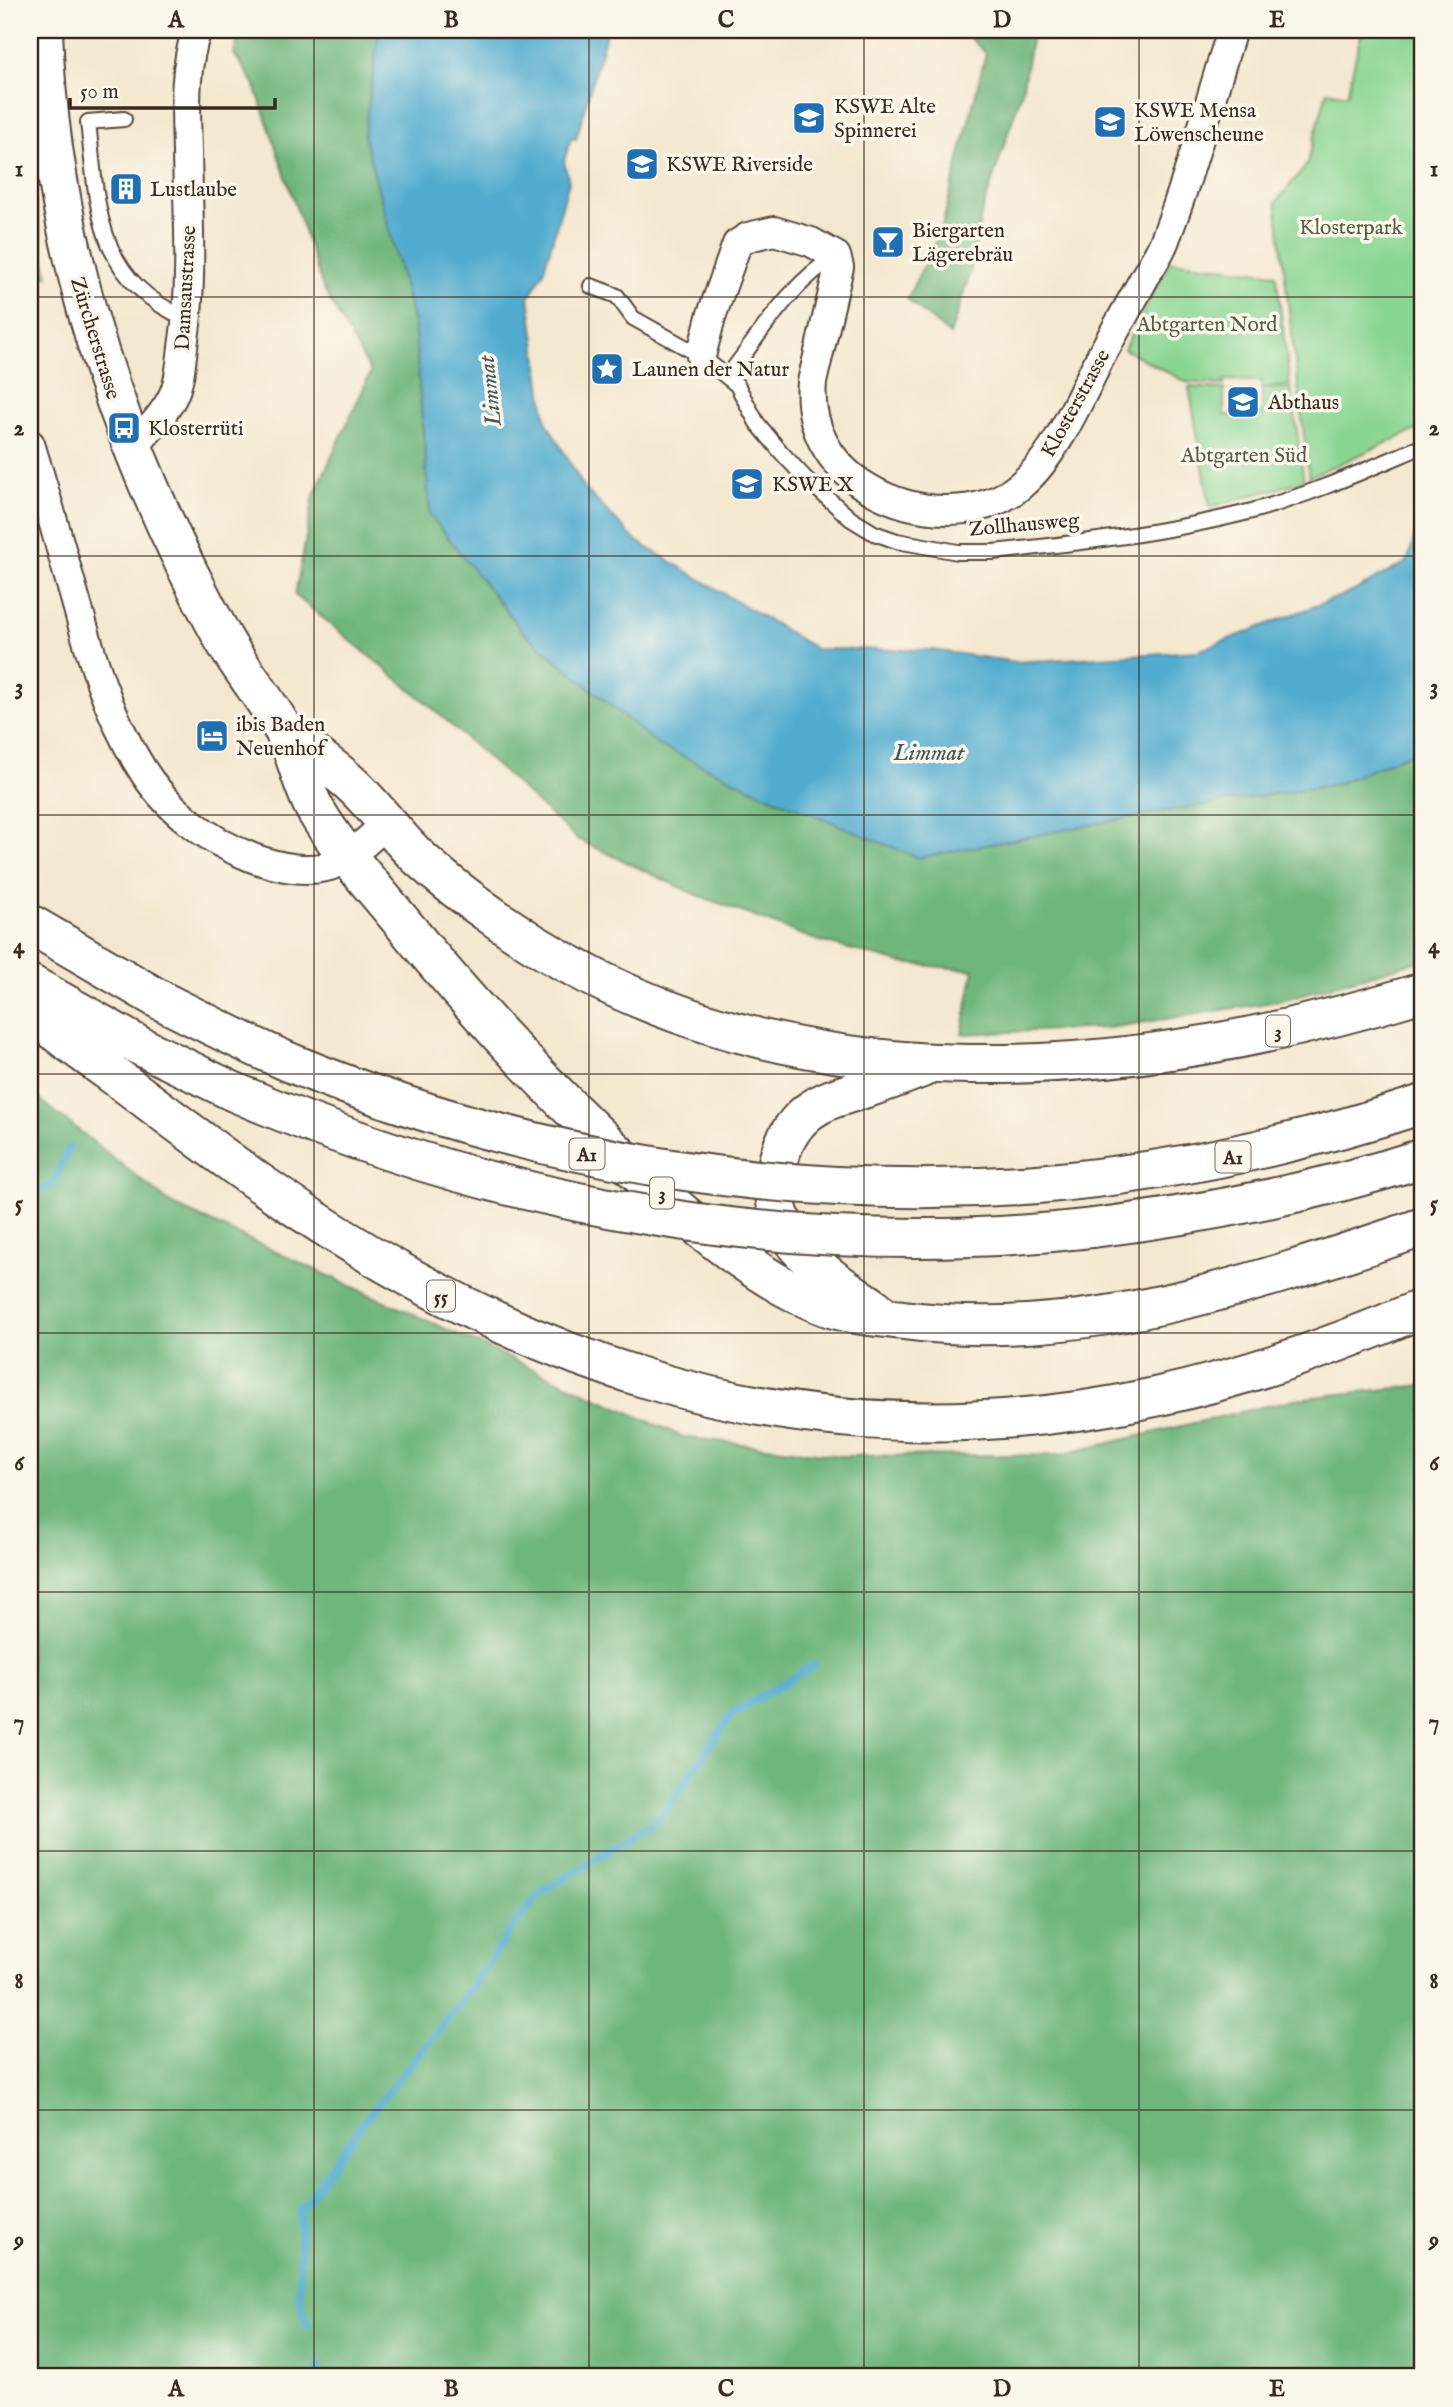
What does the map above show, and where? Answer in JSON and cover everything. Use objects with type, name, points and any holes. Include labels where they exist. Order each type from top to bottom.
[{"type":"main road","name":"Zürcherstrasse","points":[[43,30],[50,129],[74,262],[102,364],[132,448],[180,554],[227,645],[285,733]]},
{"type":"main road","name":"3","points":[[285,733],[315,810],[348,855],[474,1007],[556,1095],[634,1170],[731,1252],[782,1284],[831,1308],[934,1325],[1018,1326],[1087,1320],[1248,1282],[1423,1227]]},
{"type":"main road","name":"3","points":[[285,733],[350,783],[417,855],[461,893],[502,923],[584,973],[646,1002],[710,1025],[768,1041],[855,1058],[934,1064],[1013,1065],[1093,1060],[1268,1034],[1423,992]]},
{"type":"main road","name":"A1","points":[[30,924],[162,1001],[284,1059],[363,1091],[433,1114],[571,1151],[715,1175],[859,1188],[933,1189],[1038,1184],[1153,1171],[1225,1159],[1309,1139],[1423,1104]]},
{"type":"main road","name":"A1","points":[[30,984],[138,1045],[232,1091],[346,1137],[418,1161],[560,1199],[709,1224],[858,1237],[1011,1235],[1093,1228],[1246,1205],[1309,1191],[1423,1158]]},
{"type":"main road","name":"55","points":[[30,1010],[57,1035],[247,1175],[315,1222],[442,1296],[531,1339],[653,1382],[724,1400],[800,1413],[899,1421],[975,1421],[1051,1414],[1128,1403],[1199,1387],[1290,1359],[1423,1308]]},
{"type":"main road","points":[[890,1319],[817,1268],[794,1243],[779,1217],[775,1176],[785,1140],[807,1113],[836,1096],[934,1064]]},
{"type":"street","name":"Damsaustrasse","points":[[132,448],[162,415],[173,396],[178,380],[187,319],[189,279],[186,116],[188,71],[197,30]]},
{"type":"street","name":"Klosterstrasse","points":[[836,256],[839,267],[812,382],[811,398],[816,424],[827,450],[837,465],[853,478],[868,489],[893,499],[948,510],[974,509],[993,502],[1021,485],[1039,467],[1077,406],[1166,240],[1231,30]]},
{"type":"street","points":[[701,356],[710,317],[737,244],[748,237],[774,231],[811,242],[836,256]]},
{"type":"street","points":[[30,444],[98,680],[140,767],[169,802],[200,830],[227,848],[263,862],[293,868],[316,869],[336,863],[387,824]]},
{"type":"lane","points":[[124,119],[88,122],[102,225],[113,255],[123,270],[161,306],[187,319]]},
{"type":"lane","points":[[727,377],[801,282],[817,267],[836,256]]},
{"type":"lane","name":"Zollhausweg","points":[[591,285],[617,296],[633,318],[701,356],[737,385],[757,423],[806,479],[851,519],[874,534],[897,541],[958,552],[1023,548],[1207,522],[1255,510],[1423,446]]},
{"type":"green space","points":[[240,30],[379,30],[364,136],[414,322],[430,515],[1142,815],[1337,784],[1423,748],[1423,960],[1279,1001],[1108,1028],[962,1034],[974,970],[900,963],[813,939],[692,893],[577,839],[428,704],[295,595],[314,495],[371,372],[324,290],[254,83],[234,54]]},
{"type":"green space","points":[[961,30],[1033,30],[1022,91],[981,215],[970,273],[950,335],[907,299],[941,230],[986,53]]},
{"type":"green space","name":"Klosterpark","points":[[1362,30],[1423,30],[1423,427],[1309,477],[1276,202],[1307,165],[1327,91],[1347,95]]},
{"type":"green space","points":[[30,171],[48,276],[30,278]]},
{"type":"green space","name":"Abtgarten Nord","points":[[1170,261],[1276,274],[1290,385],[1262,388],[1262,381],[1224,380],[1224,385],[1186,382],[1124,349]]},
{"type":"green space","name":"Abtgarten Süd","points":[[1189,387],[1224,389],[1224,415],[1262,415],[1262,389],[1291,388],[1304,481],[1210,507]]},
{"type":"green space","points":[[30,1092],[173,1205],[683,1437],[841,1456],[1059,1455],[1295,1399],[1423,1385],[1423,2377],[30,2377]]},
{"type":"water","name":"Limmat","points":[[379,30],[607,30],[576,139],[571,138],[564,161],[569,182],[543,273],[529,297],[546,421],[585,489],[635,540],[816,649],[932,650],[1016,662],[1198,651],[1354,591],[1407,562],[1417,529],[1423,527],[1423,748],[1337,784],[1142,815],[918,858],[764,794],[658,745],[523,632],[430,515],[414,322],[364,136]]},
{"type":"waterway","points":[[30,1194],[53,1185],[69,1148]]},
{"type":"waterway","points":[[307,2325],[300,2300],[300,2211],[362,2124],[490,1962],[511,1929],[542,1892],[660,1819],[732,1714],[814,1665]]},
{"type":"waterway","points":[[318,2365],[320,2377]]},
{"type":"place","name":"KSWE Alte Spinnerei","points":[[809,118]]},
{"type":"place","name":"KSWE Mensa Löwenscheune","points":[[1110,122]]},
{"type":"place","name":"KSWE Riverside","points":[[642,164]]},
{"type":"place","name":"Lustlaube","points":[[126,189]]},
{"type":"place","name":"Biergarten Lägerebräu","points":[[888,242]]},
{"type":"place","name":"Launen der Natur","points":[[607,369]]},
{"type":"place","name":"Abthaus","points":[[1243,402]]},
{"type":"place","name":"Klosterrüti","points":[[124,428]]},
{"type":"place","name":"KSWE X","points":[[747,484]]},
{"type":"place","name":"ibis Baden Neuenhof","points":[[212,736]]}]
